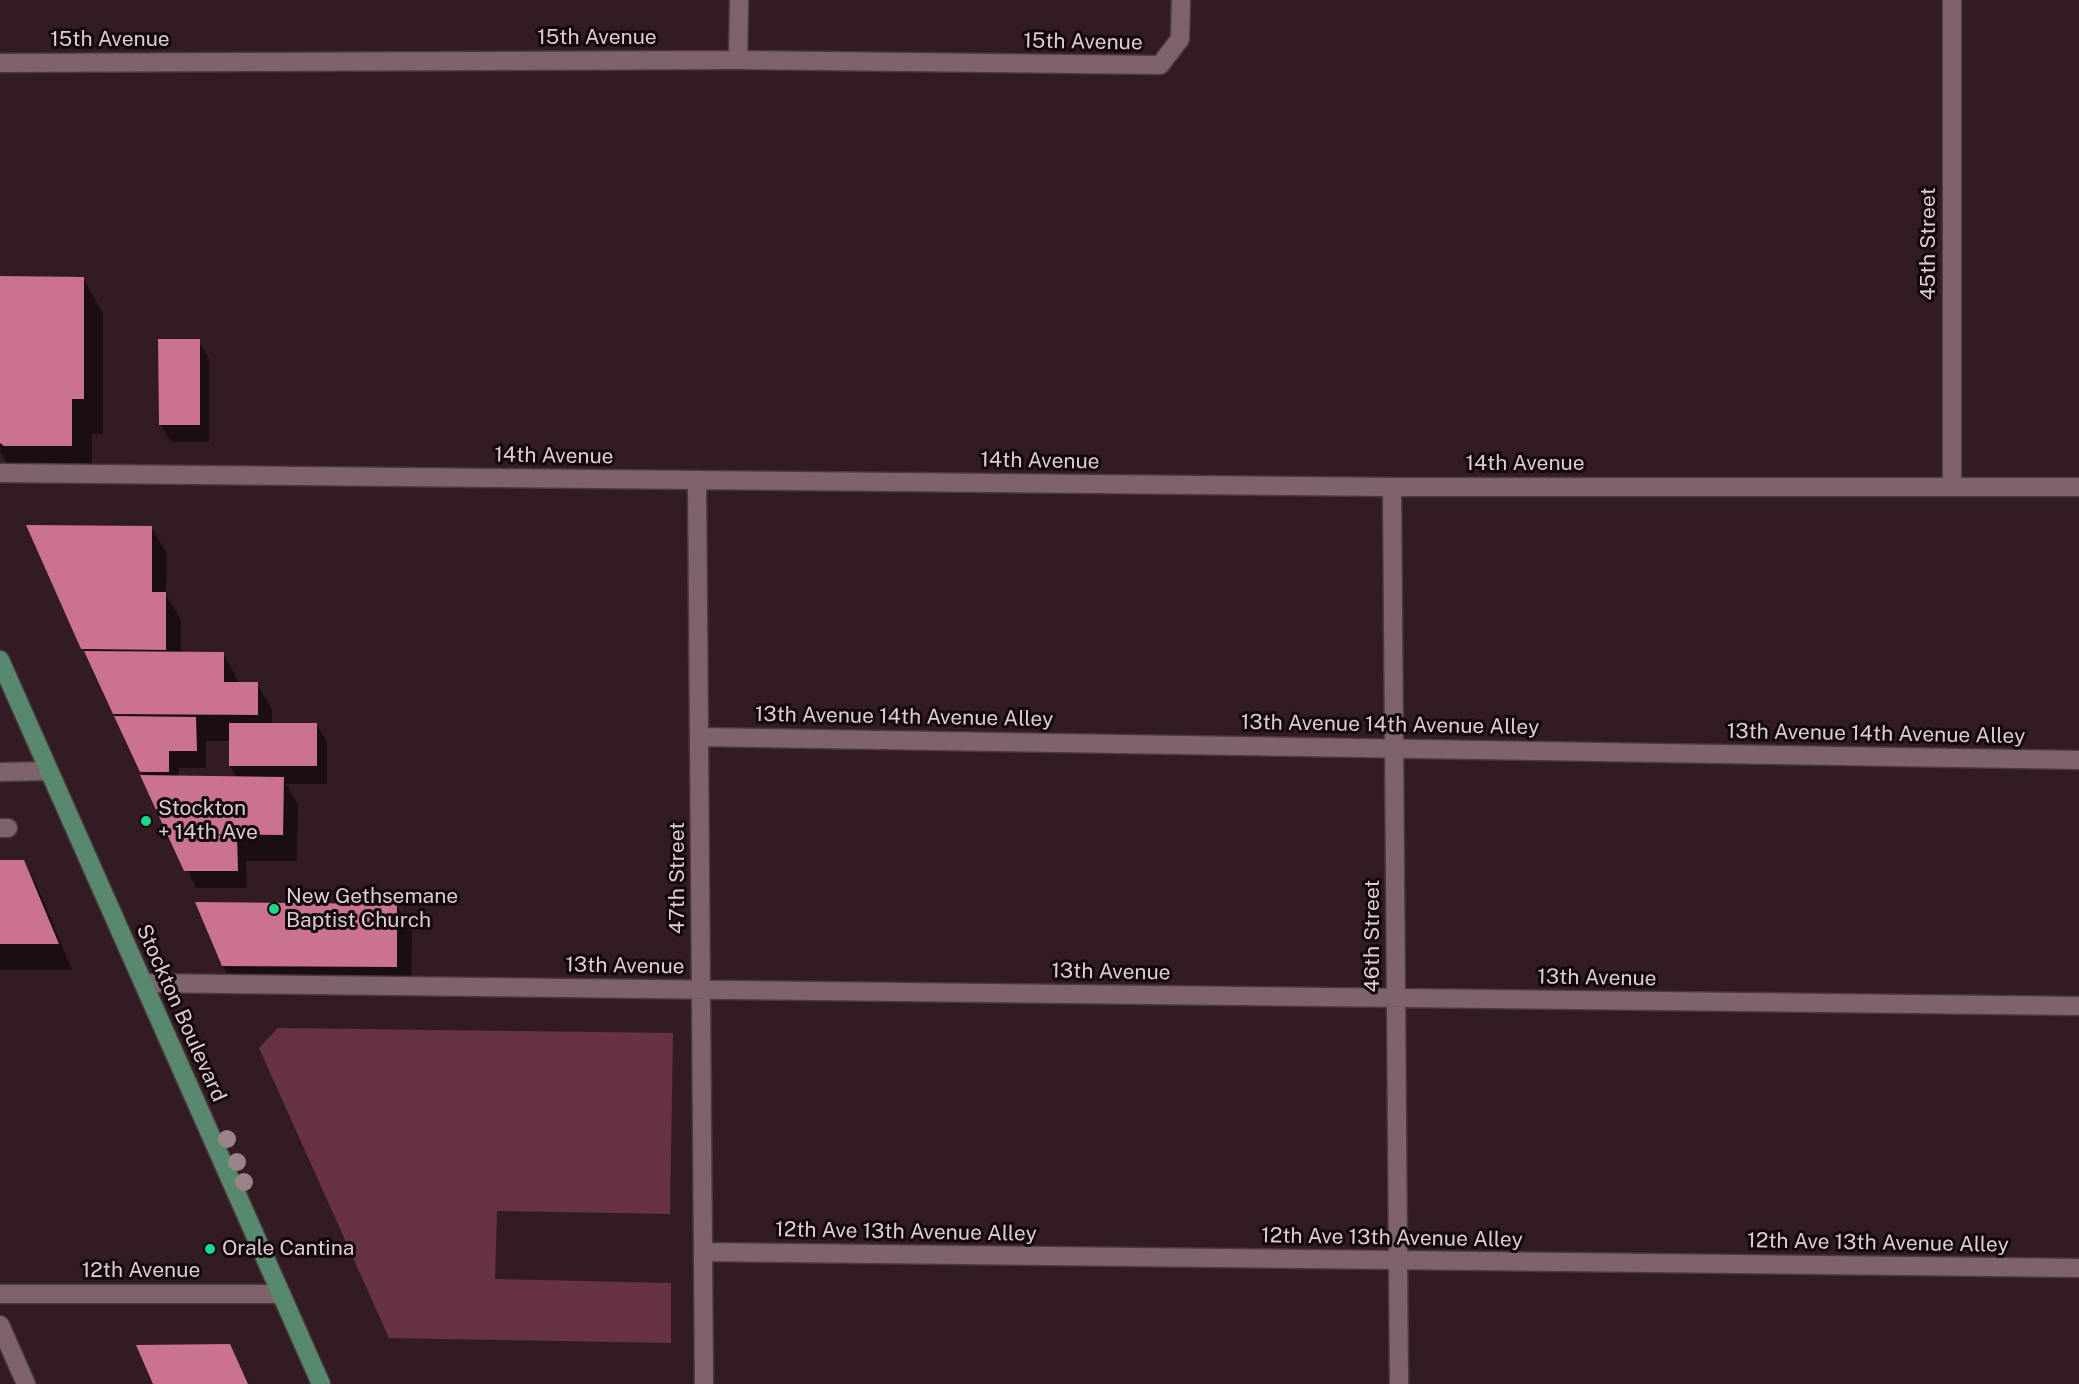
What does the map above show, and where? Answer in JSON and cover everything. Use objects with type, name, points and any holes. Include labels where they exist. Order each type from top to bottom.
[{"type":"main road","name":"Stockton Boulevard","points":[[0,660],[321,1384]]},
{"type":"street","points":[[738,60],[739,0]]},
{"type":"street","name":"15th Avenue","points":[[0,63],[738,60],[1160,65],[1180,39],[1180,0]]},
{"type":"street","name":"45th Street","points":[[1952,0],[1952,487]]},
{"type":"street","name":"14th Avenue","points":[[0,473],[1392,487],[2079,487]]},
{"type":"street","name":"47th Street","points":[[697,480],[704,1384]]},
{"type":"street","name":"46th Street","points":[[1392,487],[1399,1384]]},
{"type":"street","name":"13th Avenue 14th Avenue Alley","points":[[699,737],[2079,760]]},
{"type":"street","points":[[0,772],[49,771]]},
{"type":"street","name":"13th Avenue","points":[[143,983],[2079,1006]]},
{"type":"street","name":"12th Ave 13th Avenue Alley","points":[[704,1252],[2079,1268]]},
{"type":"street","name":"12th Avenue","points":[[0,1294],[281,1294]]},
{"type":"street","points":[[0,1325],[26,1384]]},
{"type":"shaded area","points":[[278,1028],[673,1033],[670,1214],[497,1211],[495,1279],[671,1283],[671,1343],[389,1338],[259,1048]]},
{"type":"building","points":[[0,276],[84,277],[84,399],[72,399],[72,446],[4,446],[0,443]]},
{"type":"building","points":[[158,339],[200,339],[200,425],[159,425]]},
{"type":"building","points":[[26,525],[152,526],[152,592],[166,592],[166,650],[81,649]]},
{"type":"building","points":[[84,651],[224,652],[224,682],[258,682],[258,715],[113,714]]},
{"type":"building","points":[[114,716],[196,717],[197,751],[169,751],[169,772],[140,772]]},
{"type":"building","points":[[229,723],[317,723],[317,766],[229,766]]},
{"type":"building","points":[[140,775],[284,777],[283,835],[181,834],[237,836],[238,871],[184,871]]},
{"type":"building","points":[[0,860],[24,860],[59,944],[0,944]]},
{"type":"building","points":[[195,902],[397,904],[397,967],[222,966]]},
{"type":"building","points":[[230,1344],[248,1384],[153,1384],[136,1345]]},
{"type":"place","name":"Stockton + 14th Ave","points":[[146,821]]},
{"type":"place","name":"New Gethsemane Baptist Church","points":[[274,909]]},
{"type":"place","name":"Orale Cantina","points":[[210,1249]]}]
